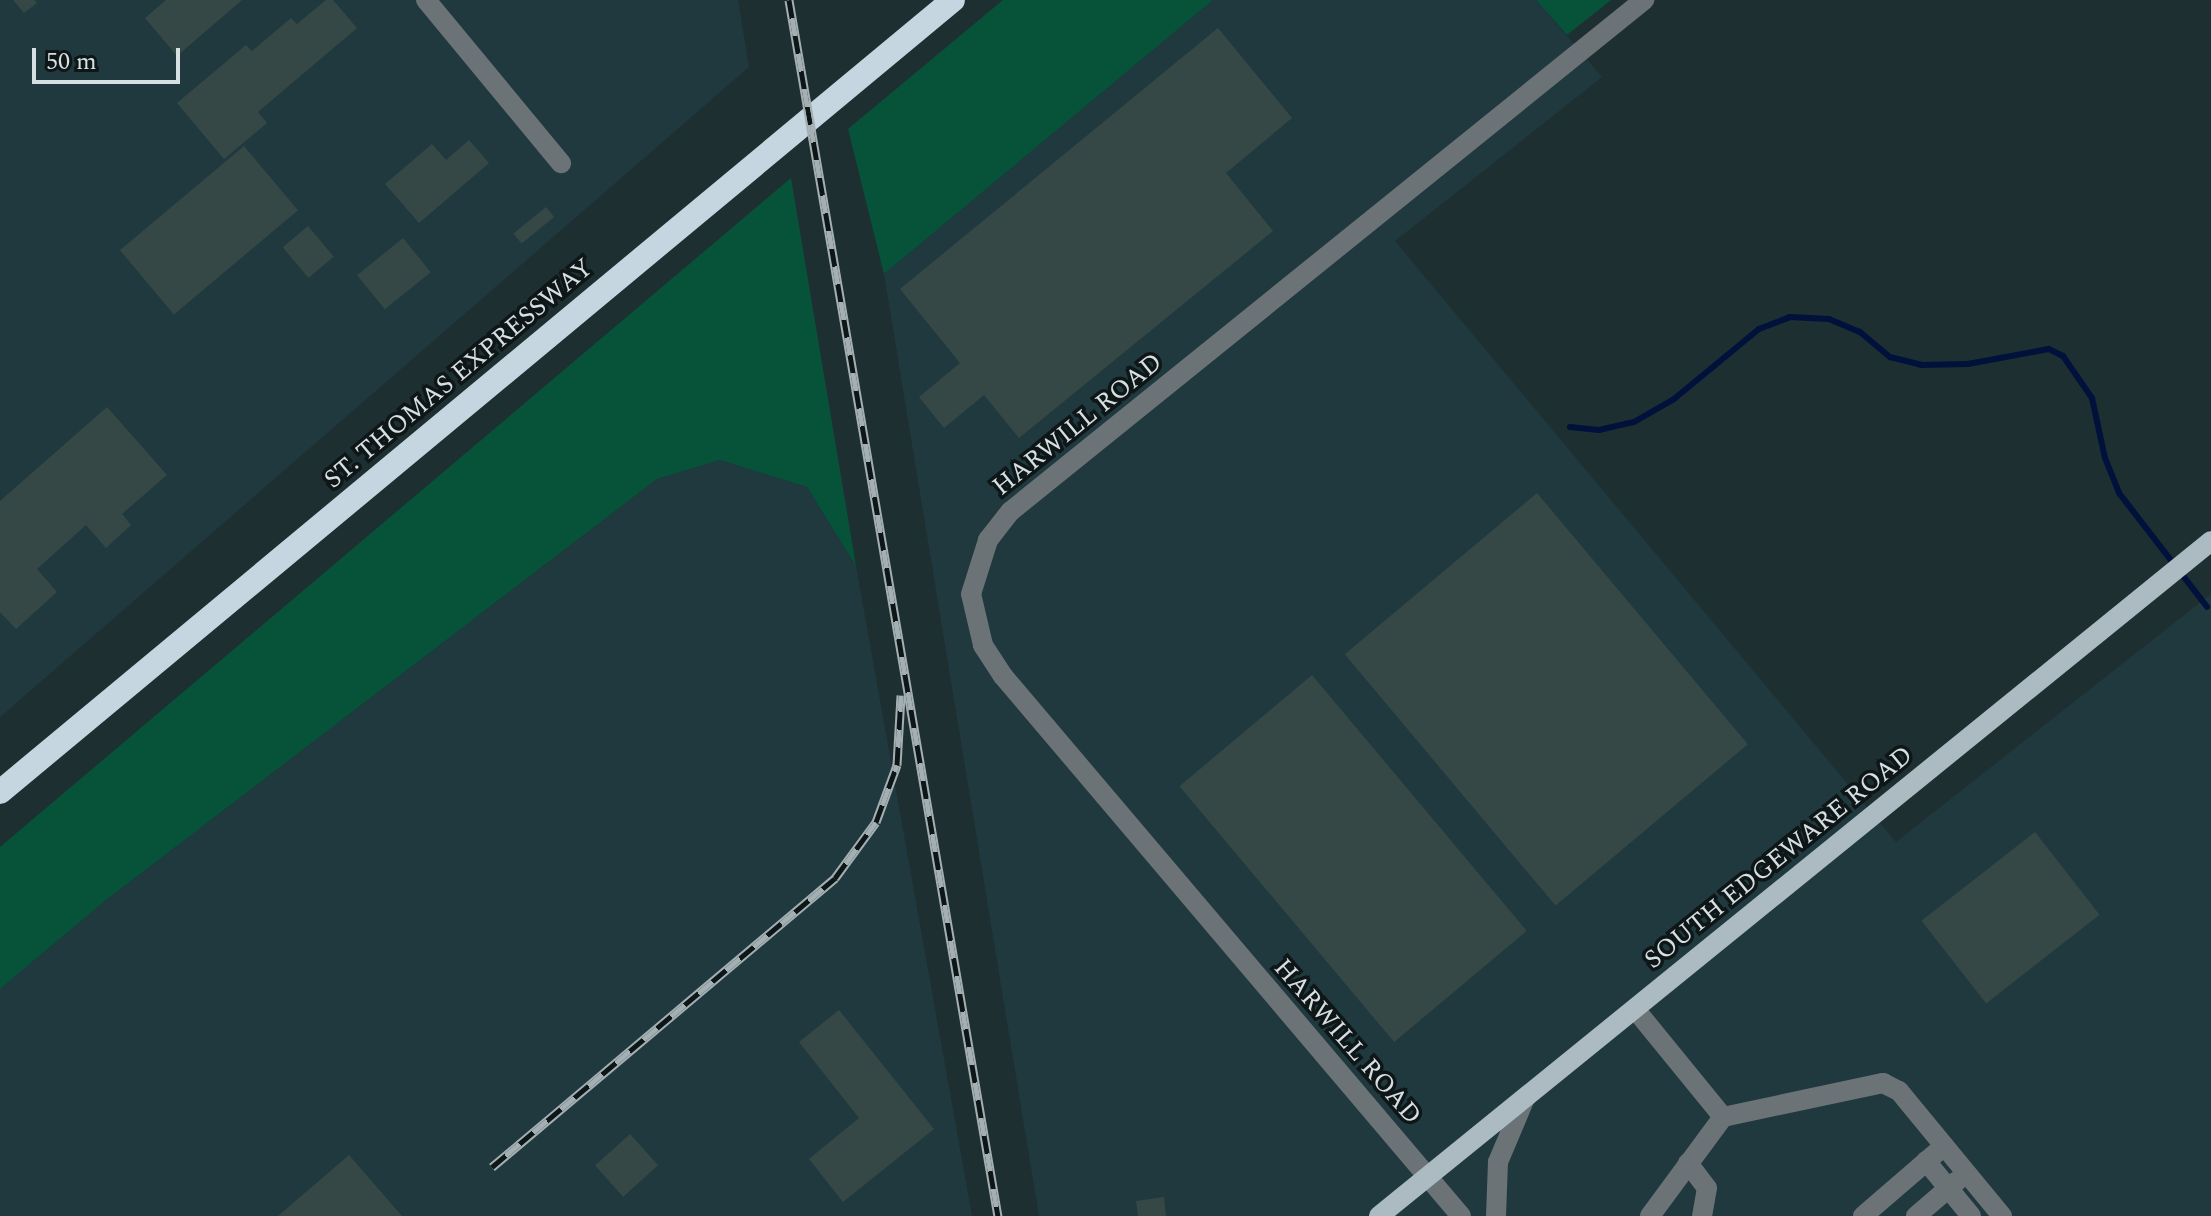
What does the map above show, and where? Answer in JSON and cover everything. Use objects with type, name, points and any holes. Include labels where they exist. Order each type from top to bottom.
[{"type":"highway","name":"ST. THOMAS EXPRESSWAY","points":[[0,792],[953,0]]},
{"type":"main road","name":"SOUTH EDGEWARE ROAD","points":[[1379,1216],[2211,541]]},
{"type":"street","points":[[426,0],[561,163]]},
{"type":"street","name":"HARWILL ROAD","points":[[1461,1216],[1003,676],[983,645],[971,594],[988,540],[1011,511],[1644,0]]},
{"type":"street","points":[[1635,1009],[1723,1117]]},
{"type":"street","points":[[1650,1216],[1723,1117],[1883,1083],[1899,1091],[2002,1216]]},
{"type":"street","points":[[1496,1216],[1498,1162],[1525,1098]]},
{"type":"street","points":[[1863,1216],[1944,1146]]},
{"type":"street","points":[[1926,1161],[1971,1216]]},
{"type":"street","points":[[1688,1163],[1707,1188],[1702,1216]]},
{"type":"street","points":[[1916,1216],[1966,1173]]},
{"type":"shaded area","points":[[0,0],[738,0],[749,67],[0,717]]},
{"type":"shaded area","points":[[1213,0],[1536,0],[1602,77],[1395,241],[1896,842],[2211,594],[2211,1216],[1039,1216],[884,274]]},
{"type":"shaded area","points":[[720,460],[807,487],[856,566],[972,1216],[0,1216],[0,989],[106,900],[657,479]]},
{"type":"green space","points":[[1003,0],[1213,0],[884,274],[848,129]]},
{"type":"green space","points":[[1536,0],[1611,0],[1567,35]]},
{"type":"green space","points":[[791,178],[856,566],[807,487],[720,460],[657,479],[106,900],[0,989],[0,847]]},
{"type":"building","points":[[13,0],[34,0],[37,3],[24,13]]},
{"type":"building","points":[[166,0],[242,0],[177,56],[145,18]]},
{"type":"building","points":[[326,0],[333,0],[357,28],[258,112],[267,123],[224,159],[177,103],[246,45],[252,51],[291,18],[297,24]]},
{"type":"building","points":[[1218,28],[1292,118],[1226,173],[1273,231],[1019,438],[984,395],[944,428],[919,397],[960,363],[900,289]]},
{"type":"building","points":[[469,140],[489,163],[419,223],[385,184],[432,144],[446,160]]},
{"type":"building","points":[[244,146],[298,210],[174,314],[120,250]]},
{"type":"building","points":[[546,207],[554,217],[522,244],[513,233]]},
{"type":"building","points":[[308,226],[334,257],[308,278],[283,247]]},
{"type":"building","points":[[403,238],[431,272],[385,309],[357,275]]},
{"type":"building","points":[[107,407],[167,475],[122,514],[131,525],[106,548],[86,525],[37,569],[57,592],[16,629],[0,612],[0,501]]},
{"type":"building","points":[[1537,493],[1748,744],[1556,906],[1345,654]]},
{"type":"building","points":[[1312,675],[1527,931],[1394,1042],[1179,786]]},
{"type":"building","points":[[2035,832],[2100,915],[1986,1003],[1922,921]]},
{"type":"building","points":[[839,1010],[934,1129],[843,1202],[809,1159],[859,1118],[799,1042]]},
{"type":"building","points":[[630,1134],[658,1165],[623,1197],[595,1165]]},
{"type":"building","points":[[349,1155],[402,1216],[278,1216]]},
{"type":"building","points":[[1164,1197],[1166,1216],[1138,1216],[1136,1201]]},
{"type":"waterway","points":[[1570,427],[1599,430],[1634,422],[1674,399],[1759,329],[1790,317],[1829,319],[1860,332],[1890,357],[1921,365],[1968,364],[2049,349],[2063,356],[2092,398],[2105,458],[2119,493],[2207,607]]},
{"type":"railway","points":[[789,0],[998,1216]]},
{"type":"railway","points":[[492,1167],[835,878],[876,822],[897,765],[901,695]]}]
